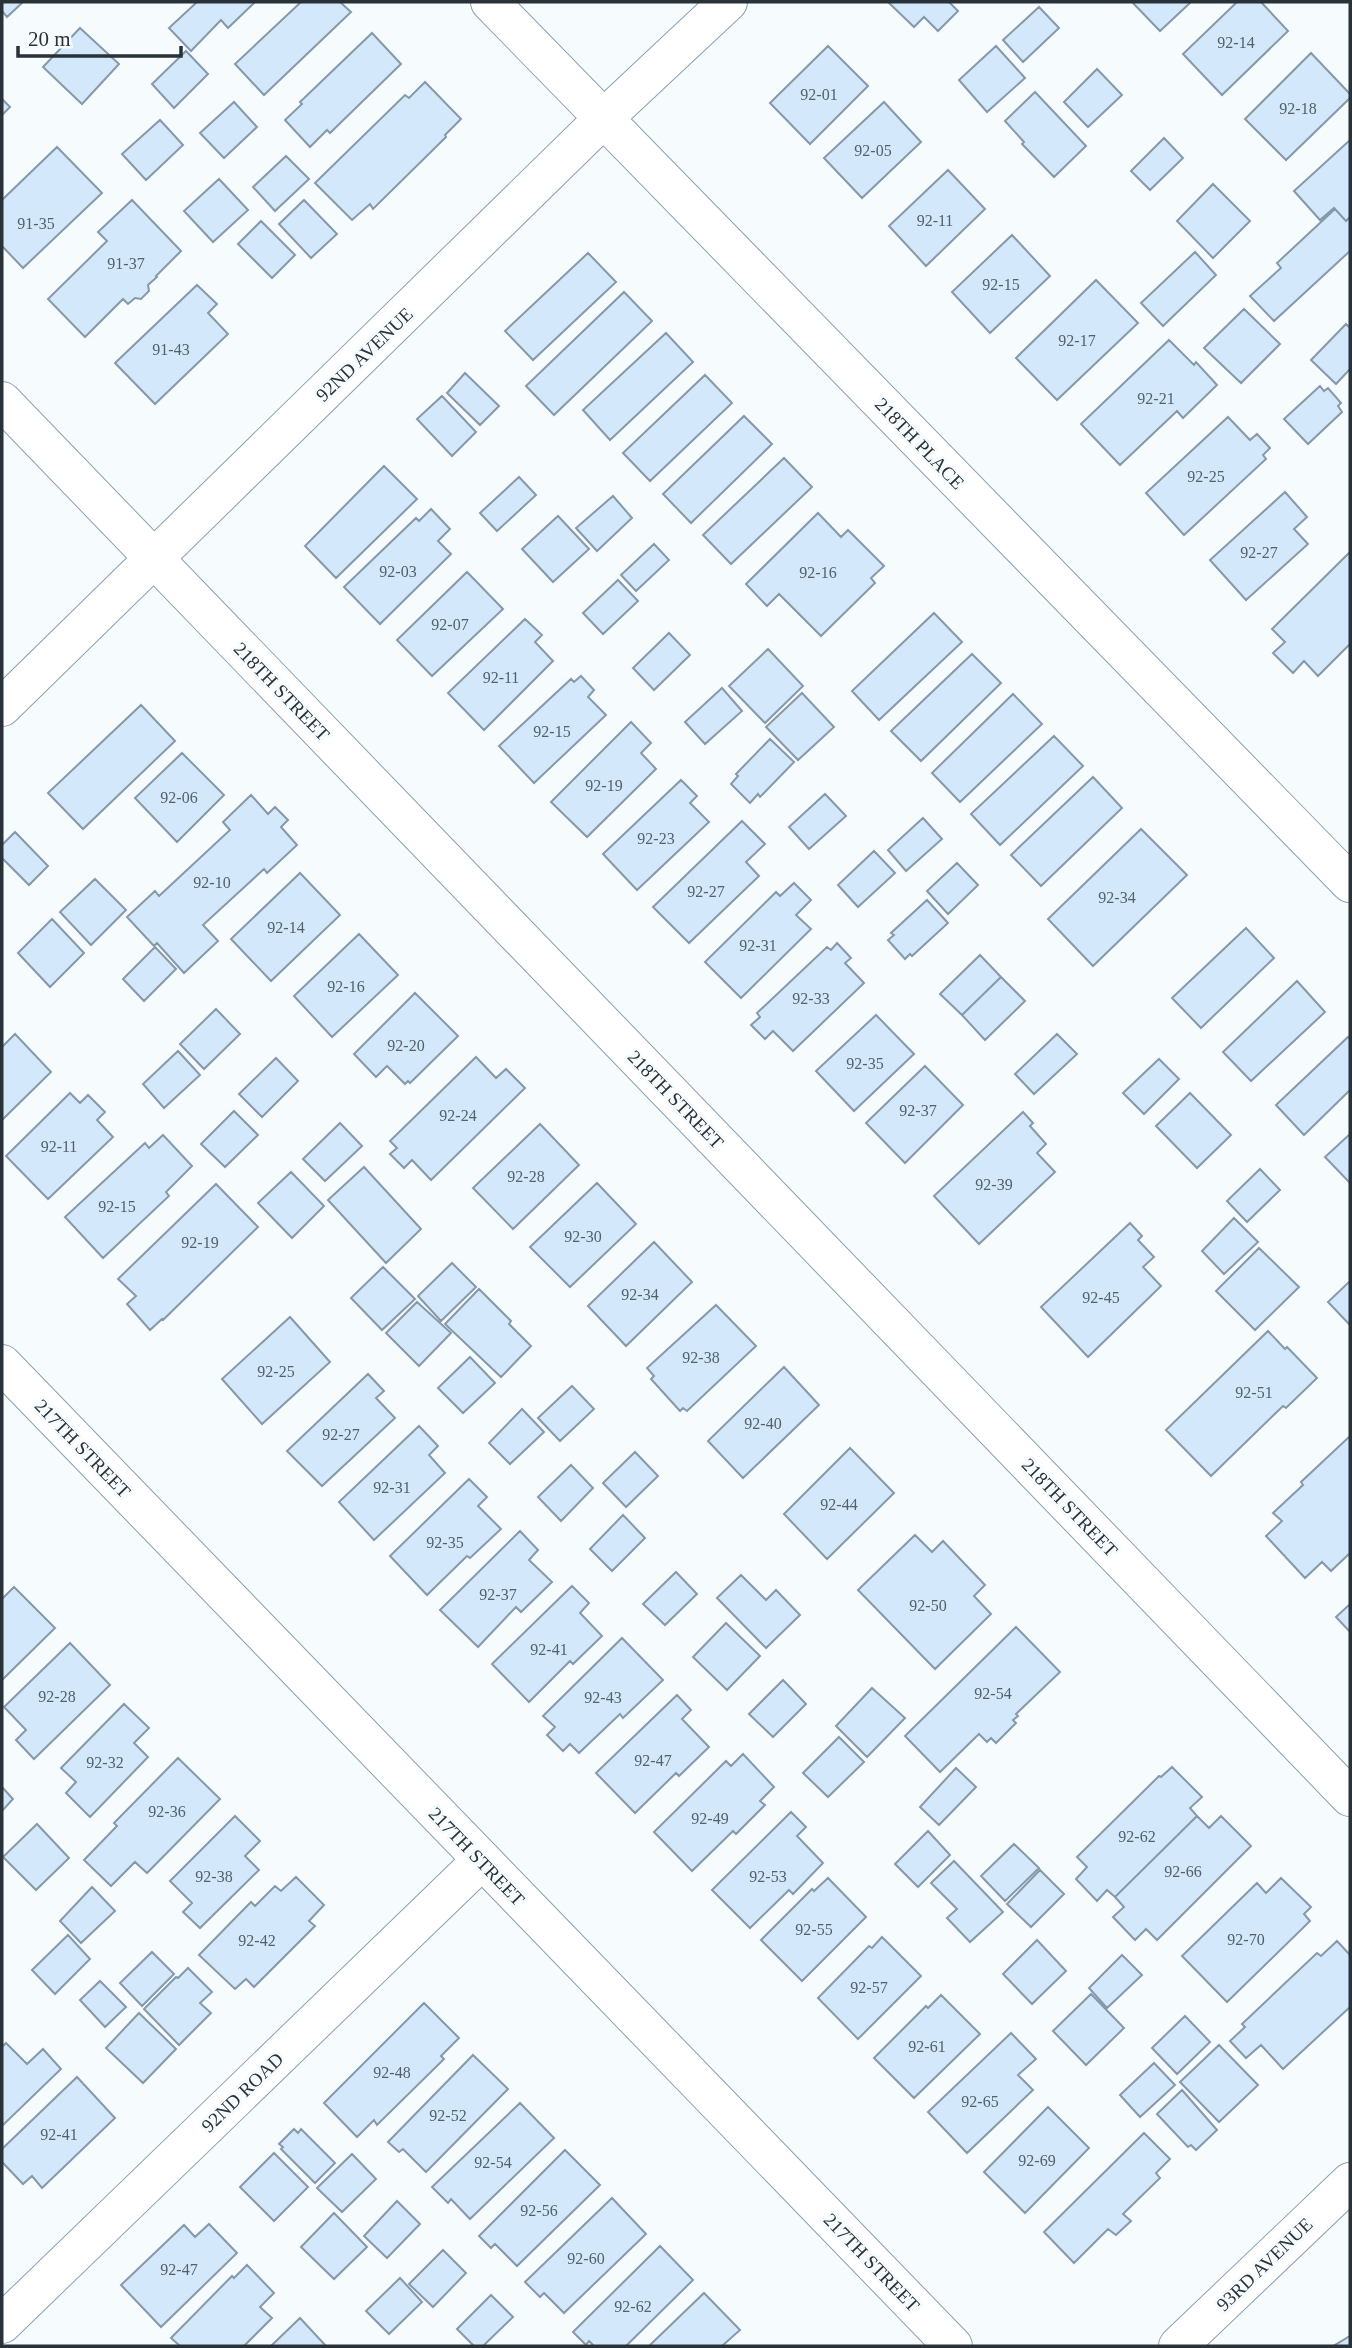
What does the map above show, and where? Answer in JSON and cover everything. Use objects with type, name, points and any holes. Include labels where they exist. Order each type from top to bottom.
[{"type":"street","name":"218TH PLACE","points":[[490,2],[1350,883]]},
{"type":"street","name":"92ND AVENUE","points":[[2,707],[603,119],[727,2]]},
{"type":"street","name":"218TH STREET","points":[[2,401],[1350,1797]]},
{"type":"street","name":"217TH STREET","points":[[2,1364],[954,2346]]},
{"type":"street","name":"92ND ROAD","points":[[2,2325],[482,1860]]},
{"type":"street","name":"93RD AVENUE","points":[[1178,2346],[1350,2182]]},
{"type":"street","points":[[2,2325],[22,2346]]},
{"type":"building","points":[[2,2],[23,2],[7,17],[2,11]]},
{"type":"building","points":[[197,2],[255,2],[228,28],[221,20],[191,51],[169,28]]},
{"type":"building","points":[[301,2],[340,2],[351,12],[264,95],[235,64]]},
{"type":"building","points":[[888,2],[949,2],[958,11],[938,31],[924,17],[914,27]]},
{"type":"building","points":[[1132,2],[1191,2],[1160,31]]},
{"type":"building","points":[[1237,2],[1261,2],[1288,31],[1222,95],[1183,54]]},
{"type":"building","points":[[1039,7],[1059,28],[1023,62],[1003,40]]},
{"type":"building","points":[[80,28],[119,64],[82,104],[43,67]]},
{"type":"building","points":[[372,33],[401,64],[330,133],[327,130],[310,147],[285,120],[302,104],[300,102]]},
{"type":"building","points":[[828,46],[868,86],[810,144],[770,103]]},
{"type":"building","points":[[996,46],[1025,78],[987,112],[959,80]]},
{"type":"building","points":[[186,51],[208,74],[174,108],[152,84]]},
{"type":"building","points":[[1311,53],[1350,94],[1350,98],[1286,160],[1245,119]]},
{"type":"building","points":[[1097,69],[1122,95],[1088,127],[1064,102]]},
{"type":"building","points":[[425,82],[461,119],[373,209],[370,204],[352,220],[315,183],[405,95],[409,98]]},
{"type":"building","points":[[1035,92],[1086,146],[1054,177],[1022,144],[1024,142],[1005,121]]},
{"type":"building","points":[[2,99],[10,107],[2,115]]},
{"type":"building","points":[[234,102],[257,127],[224,158],[200,133]]},
{"type":"building","points":[[884,102],[921,142],[862,198],[824,158]]},
{"type":"building","points":[[160,120],[183,145],[146,180],[122,154]]},
{"type":"building","points":[[1164,138],[1183,158],[1150,190],[1131,171]]},
{"type":"building","points":[[1350,140],[1350,217],[1346,221],[1334,208],[1320,220],[1294,191]]},
{"type":"building","points":[[57,147],[102,193],[23,268],[2,246],[2,200]]},
{"type":"building","points":[[286,156],[309,179],[275,211],[253,187]]},
{"type":"building","points":[[948,170],[985,209],[926,266],[889,226]]},
{"type":"building","points":[[219,179],[248,210],[213,242],[184,211]]},
{"type":"building","points":[[1213,184],[1250,221],[1213,258],[1177,221]]},
{"type":"building","points":[[132,200],[181,251],[148,285],[149,291],[141,299],[135,298],[128,304],[123,299],[85,337],[48,299],[107,241],[98,232]]},
{"type":"building","points":[[304,200],[337,234],[311,258],[279,224]]},
{"type":"building","points":[[1335,209],[1346,221],[1349,218],[1350,220],[1350,251],[1274,321],[1250,296],[1281,268],[1277,263]]},
{"type":"building","points":[[261,221],[295,255],[272,278],[238,244]]},
{"type":"building","points":[[1012,235],[1050,276],[990,333],[952,292]]},
{"type":"building","points":[[1195,252],[1216,275],[1163,326],[1141,303]]},
{"type":"building","points":[[588,253],[616,282],[533,360],[505,331]]},
{"type":"building","points":[[1096,280],[1138,323],[1057,400],[1016,358]]},
{"type":"building","points":[[197,285],[217,304],[208,313],[228,334],[155,404],[115,363]]},
{"type":"building","points":[[624,292],[652,321],[554,415],[526,386]]},
{"type":"building","points":[[1244,309],[1280,344],[1241,383],[1204,348]]},
{"type":"building","points":[[1346,324],[1350,328],[1350,369],[1336,384],[1311,360]]},
{"type":"building","points":[[666,333],[693,362],[610,440],[583,410]]},
{"type":"building","points":[[1169,340],[1194,365],[1196,362],[1217,385],[1183,418],[1177,411],[1120,465],[1081,424]]},
{"type":"building","points":[[465,373],[499,406],[480,425],[447,393]]},
{"type":"building","points":[[705,375],[732,403],[650,481],[623,453]]},
{"type":"building","points":[[1320,386],[1324,391],[1328,388],[1341,403],[1338,406],[1342,412],[1308,444],[1284,419]]},
{"type":"building","points":[[442,396],[476,432],[452,456],[417,419]]},
{"type":"building","points":[[744,416],[772,444],[691,523],[663,494]]},
{"type":"building","points":[[1228,417],[1250,440],[1257,434],[1270,448],[1263,455],[1266,459],[1184,535],[1146,493]]},
{"type":"building","points":[[784,458],[812,487],[731,564],[703,535]]},
{"type":"building","points":[[384,466],[417,499],[336,578],[305,546]]},
{"type":"building","points":[[519,477],[536,495],[497,531],[480,513]]},
{"type":"building","points":[[1285,492],[1307,517],[1294,529],[1308,544],[1246,600],[1210,560]]},
{"type":"building","points":[[613,496],[632,518],[597,551],[576,528]]},
{"type":"building","points":[[431,509],[450,529],[438,541],[451,554],[380,624],[344,587],[416,518],[419,521]]},
{"type":"building","points":[[818,513],[841,537],[848,530],[884,566],[871,578],[875,583],[821,636],[779,594],[767,606],[746,584]]},
{"type":"building","points":[[558,516],[589,549],[553,582],[522,549]]},
{"type":"building","points":[[654,544],[669,560],[636,591],[621,575]]},
{"type":"building","points":[[1350,552],[1350,644],[1318,676],[1304,661],[1293,673],[1273,653],[1285,642],[1272,629]]},
{"type":"building","points":[[467,572],[503,609],[432,676],[397,640]]},
{"type":"building","points":[[618,580],[638,601],[603,634],[583,613]]},
{"type":"building","points":[[934,613],[962,642],[879,720],[852,691]]},
{"type":"building","points":[[525,619],[542,635],[535,642],[553,661],[484,730],[448,693]]},
{"type":"building","points":[[669,633],[690,655],[654,690],[633,668]]},
{"type":"building","points":[[768,649],[803,686],[765,723],[729,686]]},
{"type":"building","points":[[972,654],[1001,683],[921,761],[891,731]]},
{"type":"building","points":[[581,676],[594,690],[588,697],[606,715],[534,783],[499,746],[571,679],[574,682]]},
{"type":"building","points":[[722,688],[742,711],[705,744],[685,722]]},
{"type":"building","points":[[802,693],[834,727],[798,760],[766,727]]},
{"type":"building","points":[[1013,694],[1042,724],[960,802],[932,773]]},
{"type":"building","points":[[141,705],[175,741],[83,829],[48,793]]},
{"type":"building","points":[[631,722],[651,743],[641,753],[656,769],[587,837],[551,802]]},
{"type":"building","points":[[1054,736],[1083,766],[1000,845],[971,814]]},
{"type":"building","points":[[770,739],[794,762],[760,797],[758,794],[750,803],[731,784],[738,776],[736,774]]},
{"type":"building","points":[[182,753],[224,795],[177,842],[135,798]]},
{"type":"building","points":[[1093,777],[1122,808],[1041,886],[1011,855]]},
{"type":"building","points":[[681,780],[697,796],[690,803],[709,822],[637,890],[603,854]]},
{"type":"building","points":[[825,794],[846,816],[809,849],[789,827]]},
{"type":"building","points":[[251,795],[268,814],[275,807],[288,820],[281,827],[297,845],[267,873],[264,869],[203,925],[218,941],[184,973],[157,943],[154,946],[127,917],[155,891],[159,896],[230,830],[223,822]]},
{"type":"building","points":[[923,818],[942,839],[906,871],[888,850]]},
{"type":"building","points":[[742,821],[765,844],[746,862],[759,876],[689,943],[653,907]]},
{"type":"building","points":[[1141,829],[1187,875],[1093,966],[1048,919]]},
{"type":"building","points":[[15,832],[48,866],[29,885],[2,858],[2,845]]},
{"type":"building","points":[[874,851],[895,873],[858,907],[838,885]]},
{"type":"building","points":[[957,863],[978,885],[948,914],[927,891]]},
{"type":"building","points":[[300,873],[340,915],[271,981],[231,939]]},
{"type":"building","points":[[95,879],[126,910],[91,945],[60,912]]},
{"type":"building","points":[[794,883],[811,900],[796,915],[811,929],[741,998],[705,962],[776,892],[780,896]]},
{"type":"building","points":[[927,900],[948,923],[912,956],[910,954],[905,959],[888,940],[894,935],[891,933]]},
{"type":"building","points":[[52,919],[84,953],[50,987],[18,953]]},
{"type":"building","points":[[1246,928],[1274,958],[1201,1028],[1172,998]]},
{"type":"building","points":[[359,934],[398,975],[332,1037],[294,996]]},
{"type":"building","points":[[837,943],[851,958],[845,963],[864,983],[793,1051],[773,1031],[765,1039],[751,1025],[760,1017],[757,1013],[827,947],[831,950]]},
{"type":"building","points":[[155,947],[176,969],[144,1001],[123,979]]},
{"type":"building","points":[[980,955],[1001,977],[962,1015],[940,994]]},
{"type":"building","points":[[1001,977],[1025,1001],[985,1040],[962,1015]]},
{"type":"building","points":[[1297,981],[1325,1012],[1251,1081],[1223,1052]]},
{"type":"building","points":[[415,993],[458,1036],[410,1083],[408,1081],[405,1084],[387,1066],[376,1077],[354,1054]]},
{"type":"building","points":[[216,1009],[240,1034],[204,1069],[180,1044]]},
{"type":"building","points":[[876,1015],[914,1054],[854,1111],[816,1071]]},
{"type":"building","points":[[15,1034],[51,1072],[2,1120],[2,1047]]},
{"type":"building","points":[[1057,1034],[1077,1054],[1034,1094],[1015,1074]]},
{"type":"building","points":[[1348,1037],[1350,1090],[1304,1135],[1276,1105]]},
{"type":"building","points":[[178,1051],[200,1075],[164,1108],[143,1084]]},
{"type":"building","points":[[476,1057],[496,1078],[506,1069],[525,1088],[431,1180],[412,1160],[404,1168],[390,1154],[397,1148],[390,1141]]},
{"type":"building","points":[[276,1058],[298,1081],[262,1117],[239,1094]]},
{"type":"building","points":[[1159,1059],[1179,1079],[1144,1114],[1123,1093]]},
{"type":"building","points":[[925,1066],[963,1105],[905,1163],[866,1123]]},
{"type":"building","points":[[70,1093],[80,1103],[88,1095],[105,1112],[97,1120],[113,1137],[48,1199],[6,1156]]},
{"type":"building","points":[[1190,1093],[1231,1135],[1197,1168],[1156,1126]]},
{"type":"building","points":[[234,1111],[258,1135],[225,1167],[201,1144]]},
{"type":"building","points":[[1023,1112],[1033,1123],[1030,1126],[1046,1144],[1037,1153],[1055,1172],[979,1244],[934,1196]]},
{"type":"building","points":[[340,1123],[362,1146],[325,1181],[303,1159]]},
{"type":"building","points":[[540,1124],[579,1165],[513,1229],[473,1188]]},
{"type":"building","points":[[1350,1134],[1350,1183],[1325,1157]]},
{"type":"building","points":[[163,1135],[192,1166],[166,1192],[169,1196],[103,1258],[65,1217],[145,1143],[149,1148]]},
{"type":"building","points":[[364,1167],[421,1229],[386,1263],[328,1200]]},
{"type":"building","points":[[1260,1169],[1280,1190],[1247,1222],[1227,1201]]},
{"type":"building","points":[[291,1172],[324,1206],[292,1238],[258,1203]]},
{"type":"building","points":[[597,1183],[636,1224],[570,1287],[530,1247]]},
{"type":"building","points":[[216,1184],[258,1227],[150,1330],[127,1304],[136,1296],[118,1279]]},
{"type":"building","points":[[1234,1218],[1258,1242],[1224,1274],[1202,1251]]},
{"type":"building","points":[[1130,1223],[1142,1236],[1138,1240],[1154,1257],[1143,1267],[1161,1286],[1088,1357],[1041,1307]]},
{"type":"building","points":[[654,1242],[692,1282],[626,1346],[588,1306]]},
{"type":"building","points":[[1259,1248],[1299,1287],[1255,1330],[1216,1291]]},
{"type":"building","points":[[452,1263],[476,1287],[441,1321],[418,1296]]},
{"type":"building","points":[[383,1267],[415,1299],[382,1330],[351,1298]]},
{"type":"building","points":[[1350,1281],[1350,1323],[1349,1324],[1328,1302]]},
{"type":"building","points":[[479,1289],[531,1346],[501,1377],[445,1324]]},
{"type":"building","points":[[417,1302],[451,1333],[419,1366],[386,1333]]},
{"type":"building","points":[[716,1305],[756,1346],[687,1411],[683,1408],[680,1411],[651,1379],[654,1376],[647,1368]]},
{"type":"building","points":[[290,1317],[330,1362],[262,1424],[222,1379]]},
{"type":"building","points":[[1268,1331],[1317,1378],[1286,1408],[1283,1406],[1211,1476],[1166,1430]]},
{"type":"building","points":[[470,1357],[495,1383],[463,1413],[438,1388]]},
{"type":"building","points":[[784,1367],[819,1405],[743,1478],[708,1441]]},
{"type":"building","points":[[368,1374],[384,1391],[376,1398],[395,1418],[322,1486],[287,1451]]},
{"type":"building","points":[[572,1386],[594,1409],[560,1441],[538,1418]]},
{"type":"building","points":[[522,1409],[544,1432],[510,1464],[489,1443]]},
{"type":"building","points":[[419,1426],[438,1446],[429,1455],[445,1473],[374,1540],[339,1502]]},
{"type":"building","points":[[1350,1436],[1350,1553],[1331,1571],[1322,1562],[1305,1578],[1266,1536],[1282,1521],[1273,1513],[1303,1485],[1301,1482]]},
{"type":"building","points":[[850,1448],[894,1493],[827,1559],[784,1514]]},
{"type":"building","points":[[635,1452],[658,1476],[626,1507],[603,1483]]},
{"type":"building","points":[[571,1465],[593,1488],[561,1521],[538,1497]]},
{"type":"building","points":[[469,1479],[487,1497],[478,1506],[501,1529],[470,1558],[467,1556],[427,1595],[390,1556]]},
{"type":"building","points":[[623,1515],[645,1538],[612,1571],[590,1549]]},
{"type":"building","points":[[520,1531],[538,1550],[529,1560],[552,1582],[521,1612],[516,1607],[478,1647],[440,1610]]},
{"type":"building","points":[[915,1535],[932,1552],[943,1541],[985,1585],[974,1596],[991,1614],[935,1669],[858,1590]]},
{"type":"building","points":[[676,1572],[697,1594],[665,1625],[643,1604]]},
{"type":"building","points":[[741,1575],[766,1600],[776,1590],[800,1615],[766,1648],[717,1598]]},
{"type":"building","points":[[572,1586],[589,1603],[580,1613],[602,1636],[573,1664],[570,1661],[529,1702],[492,1664]]},
{"type":"building","points":[[14,1587],[55,1628],[2,1680],[2,1599]]},
{"type":"building","points":[[1350,1604],[1350,1632],[1336,1617]]},
{"type":"building","points":[[726,1623],[760,1656],[727,1690],[693,1657]]},
{"type":"building","points":[[1016,1627],[1060,1672],[1016,1714],[1018,1716],[1013,1720],[1016,1723],[996,1743],[991,1738],[987,1742],[979,1734],[940,1772],[905,1736]]},
{"type":"building","points":[[622,1638],[663,1680],[623,1718],[620,1714],[579,1753],[570,1744],[563,1751],[547,1735],[555,1727],[543,1716]]},
{"type":"building","points":[[70,1643],[110,1685],[34,1759],[16,1740],[26,1730],[4,1707]]},
{"type":"building","points":[[783,1680],[806,1704],[773,1737],[749,1714]]},
{"type":"building","points":[[872,1688],[905,1718],[867,1757],[836,1726]]},
{"type":"building","points":[[677,1695],[691,1710],[682,1719],[709,1747],[679,1776],[676,1773],[635,1813],[596,1773]]},
{"type":"building","points":[[124,1704],[149,1728],[134,1743],[148,1757],[90,1817],[66,1793],[76,1782],[61,1768]]},
{"type":"building","points":[[839,1737],[864,1762],[828,1797],[803,1773]]},
{"type":"building","points":[[743,1754],[774,1787],[760,1801],[765,1805],[736,1834],[733,1831],[692,1871],[654,1832],[726,1761],[731,1766]]},
{"type":"building","points":[[178,1758],[220,1799],[147,1873],[135,1862],[111,1886],[84,1860],[117,1826],[114,1823]]},
{"type":"building","points":[[1172,1767],[1202,1797],[1190,1808],[1197,1816],[1115,1897],[1107,1890],[1097,1901],[1076,1879],[1087,1867],[1077,1857],[1159,1776]]},
{"type":"building","points":[[956,1768],[976,1787],[939,1825],[920,1807]]},
{"type":"building","points":[[2,1787],[13,1799],[2,1811]]},
{"type":"building","points":[[791,1812],[806,1827],[797,1836],[823,1863],[793,1894],[789,1890],[750,1928],[712,1890]]},
{"type":"building","points":[[235,1816],[260,1841],[245,1856],[259,1870],[200,1928],[183,1912],[192,1903],[170,1881]]},
{"type":"building","points":[[1197,1816],[1209,1828],[1221,1816],[1251,1846],[1157,1940],[1146,1929],[1135,1940],[1113,1917],[1124,1907],[1115,1897]]},
{"type":"building","points":[[37,1824],[69,1858],[36,1890],[3,1857]]},
{"type":"building","points":[[928,1831],[950,1855],[918,1887],[895,1864]]},
{"type":"building","points":[[1014,1844],[1039,1868],[1005,1901],[981,1876]]},
{"type":"building","points":[[954,1861],[1003,1912],[970,1942],[947,1918],[957,1909],[931,1883]]},
{"type":"building","points":[[1040,1870],[1064,1894],[1031,1927],[1007,1904]]},
{"type":"building","points":[[296,1877],[324,1905],[309,1921],[315,1926],[254,1987],[246,1979],[235,1989],[199,1955],[251,1902],[255,1906],[275,1886],[281,1891]]},
{"type":"building","points":[[828,1878],[866,1917],[802,1981],[761,1940],[812,1889],[814,1891]]},
{"type":"building","points":[[1281,1878],[1311,1907],[1304,1914],[1310,1921],[1227,2002],[1182,1956],[1257,1883],[1266,1893]]},
{"type":"building","points":[[92,1887],[115,1911],[81,1943],[60,1921]]},
{"type":"building","points":[[68,1935],[90,1959],[55,1994],[32,1970]]},
{"type":"building","points":[[882,1937],[921,1976],[858,2039],[818,1998],[869,1946],[872,1948]]},
{"type":"building","points":[[1037,1940],[1066,1971],[1032,2004],[1003,1974]]},
{"type":"building","points":[[1337,1941],[1350,1955],[1350,2007],[1283,2069],[1261,2045],[1246,2058],[1230,2041],[1245,2027],[1242,2024],[1317,1953],[1321,1956]]},
{"type":"building","points":[[152,1952],[174,1974],[142,2006],[120,1983]]},
{"type":"building","points":[[1122,1955],[1142,1975],[1107,2008],[1089,1988]]},
{"type":"building","points":[[188,1968],[212,1992],[200,2003],[211,2013],[179,2045],[144,2009]]},
{"type":"building","points":[[100,1981],[126,2007],[105,2027],[80,2000]]},
{"type":"building","points":[[1091,1994],[1124,2028],[1086,2065],[1053,2031]]},
{"type":"building","points":[[941,1995],[980,2034],[914,2098],[874,2058],[926,2006],[928,2008]]},
{"type":"building","points":[[424,2003],[459,2038],[441,2056],[444,2059],[377,2125],[374,2120],[357,2137],[324,2103]]},
{"type":"building","points":[[139,2013],[176,2049],[143,2083],[106,2048]]},
{"type":"building","points":[[1185,2016],[1210,2042],[1177,2074],[1152,2048]]},
{"type":"building","points":[[1011,2033],[1036,2059],[1018,2075],[1033,2090],[967,2153],[928,2112]]},
{"type":"building","points":[[6,2043],[27,2064],[43,2049],[61,2069],[2,2126],[2,2047]]},
{"type":"building","points":[[1219,2045],[1258,2085],[1219,2122],[1180,2082]]},
{"type":"building","points":[[473,2055],[508,2089],[426,2172],[403,2149],[399,2152],[388,2142]]},
{"type":"building","points":[[1154,2063],[1175,2085],[1140,2117],[1120,2095]]},
{"type":"building","points":[[77,2077],[115,2118],[42,2188],[32,2176],[23,2184],[2,2162],[2,2149]]},
{"type":"building","points":[[1182,2090],[1217,2130],[1196,2150],[1191,2145],[1188,2147],[1157,2114]]},
{"type":"building","points":[[520,2103],[554,2138],[470,2219],[451,2199],[448,2203],[432,2187]]},
{"type":"building","points":[[1048,2107],[1089,2148],[1025,2213],[984,2172]]},
{"type":"building","points":[[294,2129],[298,2133],[301,2129],[335,2163],[315,2183],[279,2144]]},
{"type":"building","points":[[1144,2133],[1170,2159],[1156,2173],[1160,2178],[1123,2214],[1131,2221],[1116,2235],[1108,2229],[1074,2263],[1044,2232]]},
{"type":"building","points":[[565,2150],[600,2185],[517,2266],[495,2244],[491,2248],[479,2236]]},
{"type":"building","points":[[274,2153],[308,2187],[274,2221],[240,2187]]},
{"type":"building","points":[[352,2154],[376,2179],[342,2212],[317,2188]]},
{"type":"building","points":[[612,2198],[646,2234],[564,2313],[544,2293],[540,2297],[525,2282]]},
{"type":"building","points":[[397,2201],[420,2224],[387,2258],[364,2236]]},
{"type":"building","points":[[334,2213],[367,2247],[334,2279],[301,2247]]},
{"type":"building","points":[[209,2224],[237,2253],[161,2327],[121,2285],[184,2225],[195,2237]]},
{"type":"building","points":[[660,2246],[693,2280],[626,2346],[594,2346],[589,2341],[586,2345],[573,2332]]},
{"type":"building","points":[[443,2250],[466,2273],[433,2307],[409,2284]]},
{"type":"building","points":[[247,2265],[274,2293],[260,2307],[272,2318],[244,2346],[180,2346],[171,2338],[232,2276],[234,2278]]},
{"type":"building","points":[[400,2278],[422,2302],[389,2334],[366,2311]]},
{"type":"building","points":[[704,2293],[740,2330],[722,2346],[649,2346]]},
{"type":"building","points":[[491,2295],[513,2317],[483,2346],[474,2346],[457,2329]]},
{"type":"building","points":[[300,2318],[326,2346],[271,2346]]},
{"type":"building","points":[[1350,2336],[1350,2346],[1335,2345]]}]
